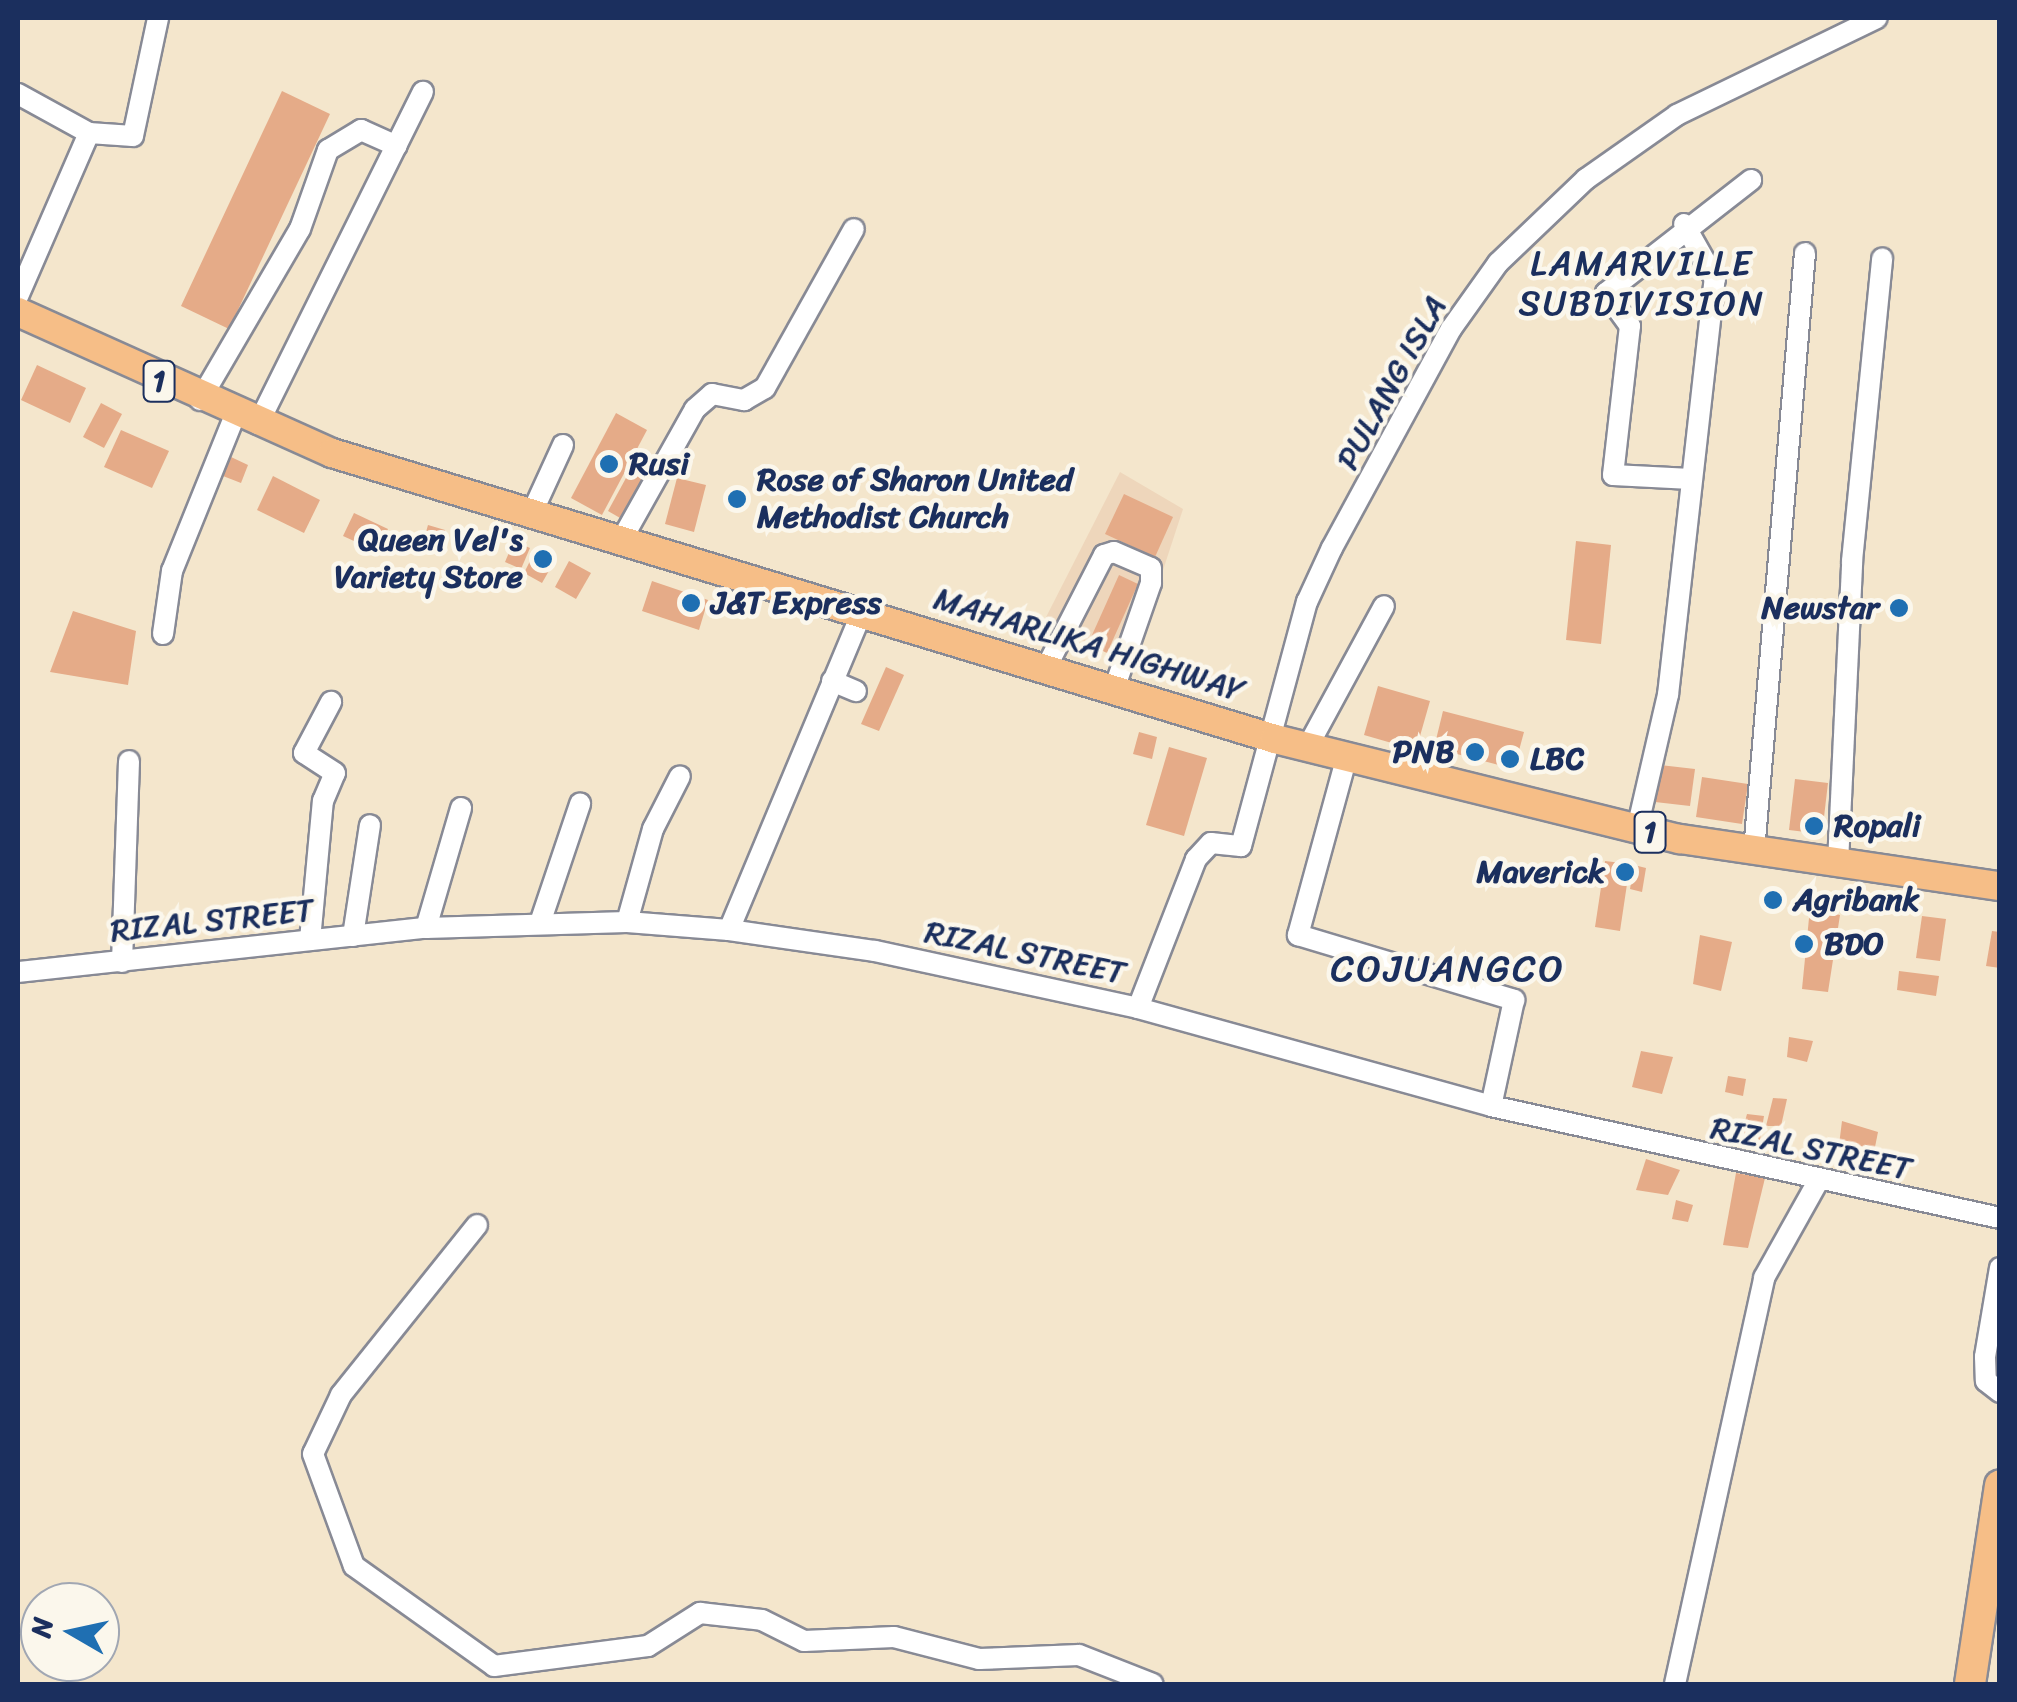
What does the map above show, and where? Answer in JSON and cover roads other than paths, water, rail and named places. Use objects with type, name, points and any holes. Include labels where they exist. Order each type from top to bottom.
[{"type":"highway","points":[[1970,1684],[2000,1485]]},
{"type":"main road","name":"MAHARLIKA HIGHWAY","points":[[18,312],[246,419],[532,515],[622,538],[1275,739],[1637,829],[1754,851],[2000,886]]},
{"type":"street","points":[[18,94],[89,133],[133,136],[158,18]]},
{"type":"street","name":"PULANG ISLA","points":[[1138,1008],[1196,859],[1211,843],[1242,846],[1275,739],[1308,602],[1332,548],[1450,329],[1498,264],[1586,179],[1677,115],[1877,18]]},
{"type":"street","points":[[162,634],[172,571],[246,419],[423,92]]},
{"type":"street","points":[[200,400],[268,290],[328,150],[361,130],[397,146]]},
{"type":"street","points":[[18,296],[89,133]]},
{"type":"street","points":[[1692,479],[1620,480],[1610,467],[1630,326],[1606,294],[1684,224],[1751,180]]},
{"type":"street","points":[[1637,829],[1668,695],[1716,279],[1684,224]]},
{"type":"street","points":[[622,538],[695,409],[712,394],[758,397],[854,229]]},
{"type":"street","points":[[1754,851],[1805,253]]},
{"type":"street","points":[[1838,863],[1852,561],[1882,258]]},
{"type":"street","points":[[532,515],[562,446]]},
{"type":"street","points":[[1046,668],[1104,554],[1114,552],[1151,568],[1151,584],[1114,689]]},
{"type":"street","points":[[1308,746],[1384,606]]},
{"type":"street","points":[[728,930],[861,614]]},
{"type":"street","points":[[832,681],[856,691]]},
{"type":"street","points":[[310,940],[323,800],[335,773],[304,753],[331,702]]},
{"type":"street","points":[[1346,756],[1298,935],[1514,1000],[1491,1106]]},
{"type":"street","points":[[122,962],[129,761]]},
{"type":"street","points":[[627,922],[652,829],[680,776]]},
{"type":"street","points":[[540,923],[580,804]]},
{"type":"street","points":[[426,928],[461,808]]},
{"type":"street","points":[[353,936],[370,825]]},
{"type":"street","name":"RIZAL STREET","points":[[18,972],[426,928],[627,922],[728,930],[1138,1008],[1491,1106],[1817,1183],[2000,1218]]},
{"type":"street","points":[[1675,1684],[1764,1278],[1817,1183]]},
{"type":"street","points":[[477,1226],[341,1395],[313,1454],[354,1566],[494,1666],[648,1646],[700,1613],[762,1620],[804,1641],[894,1637],[978,1659],[1078,1655],[1153,1684]]},
{"type":"street","points":[[2000,1268],[1985,1357],[1986,1381],[2000,1392]]},
{"type":"place","name":"Rusi","points":[[609,464]]},
{"type":"place","name":"Rose of Sharon United Methodist Church","points":[[737,499]]},
{"type":"place","name":"Queen Vel's Variety Store","points":[[543,559]]},
{"type":"place","name":"J&T Express","points":[[691,603]]},
{"type":"place","name":"Newstar","points":[[1899,608]]},
{"type":"place","name":"PNB","points":[[1475,752]]},
{"type":"place","name":"LBC","points":[[1510,759]]},
{"type":"place","name":"Ropali","points":[[1814,826]]},
{"type":"place","name":"Maverick","points":[[1625,872]]},
{"type":"place","name":"Agribank","points":[[1773,900]]},
{"type":"place","name":"BDO","points":[[1804,944]]},
{"type":"district","name":"LAMARVILLE SUBDIVISION","points":[[1642,283]]},
{"type":"district","name":"COJUANGCO","points":[[1448,969]]}]
